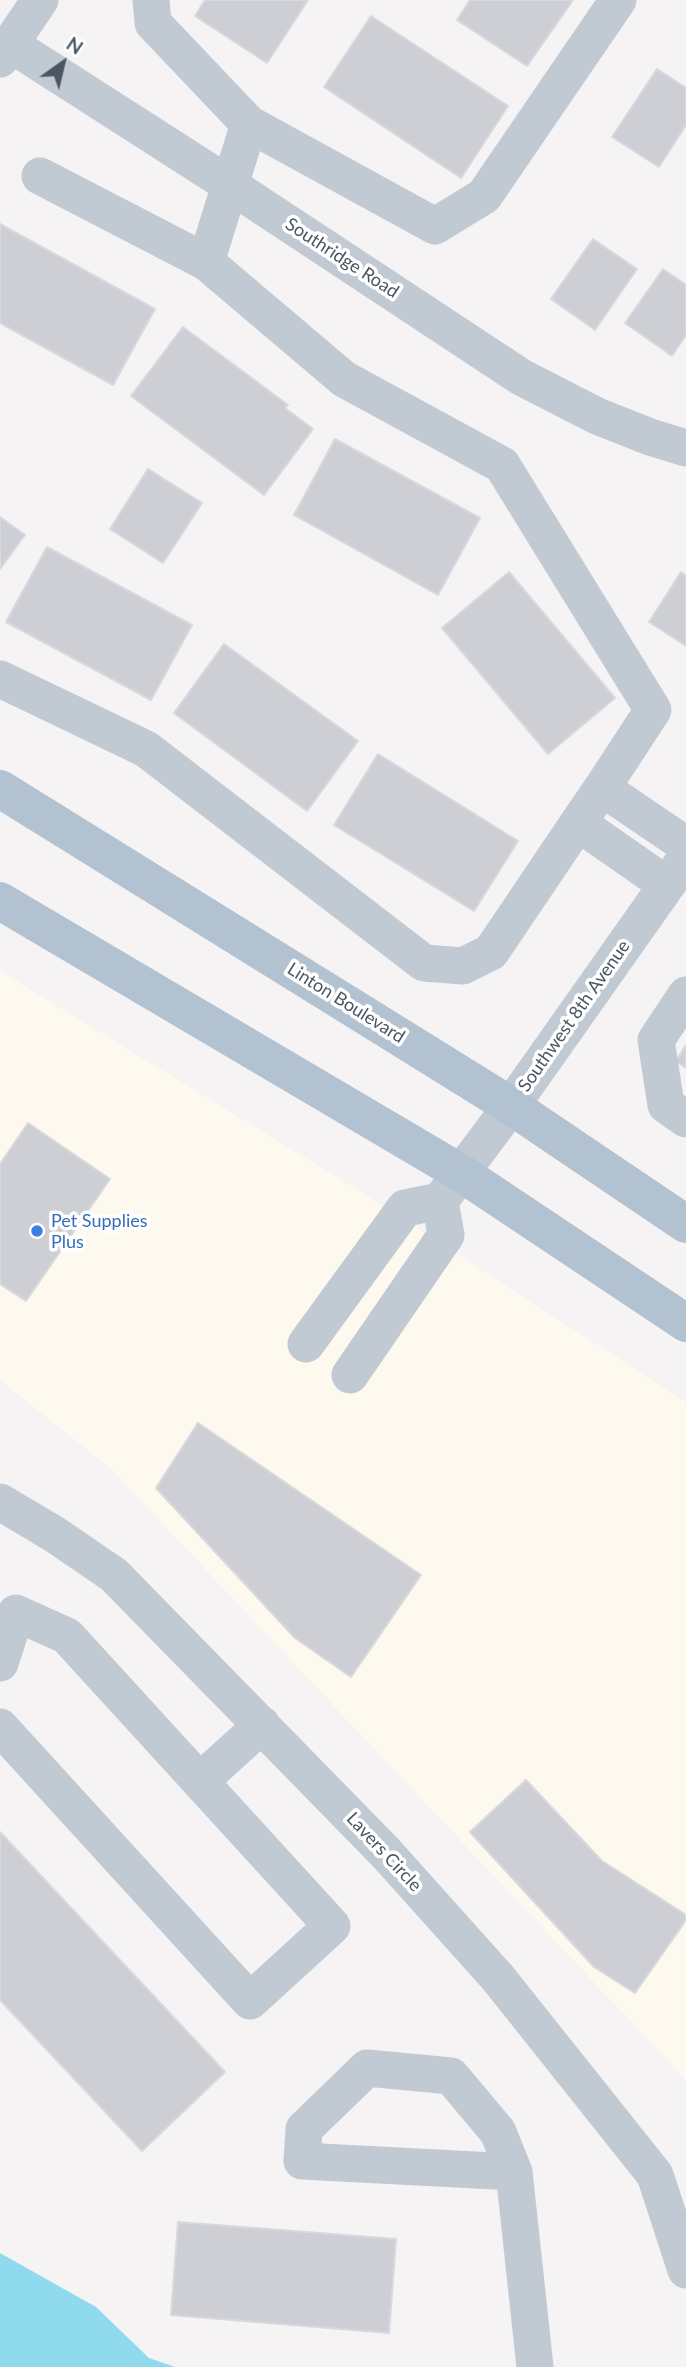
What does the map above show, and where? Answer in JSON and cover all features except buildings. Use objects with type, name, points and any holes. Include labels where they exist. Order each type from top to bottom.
[{"type":"main road","name":"Linton Boulevard","points":[[0,789],[511,1106],[686,1224]]},
{"type":"main road","points":[[0,901],[450,1187],[686,1323]]},
{"type":"street","points":[[5,52],[40,0]]},
{"type":"street","points":[[151,0],[153,23],[250,124],[435,226],[484,196],[618,0]]},
{"type":"street","name":"Southridge Road","points":[[5,52],[230,185],[521,377],[597,415],[650,437],[686,448]]},
{"type":"street","points":[[206,262],[250,124]]},
{"type":"street","points":[[0,679],[146,749],[424,963],[463,966],[491,952],[653,710],[502,465],[344,379],[206,262],[40,176]]},
{"type":"street","points":[[602,788],[681,865]]},
{"type":"street","points":[[579,823],[681,865]]},
{"type":"street","name":"Southwest 8th Avenue","points":[[450,1187],[511,1106],[681,865]]},
{"type":"street","points":[[686,995],[656,1040],[666,1105],[686,1119]]},
{"type":"street","points":[[306,1344],[405,1208],[450,1187],[446,1235],[350,1375]]},
{"type":"street","name":"Lavers Circle","points":[[0,1502],[54,1534],[114,1575],[386,1853],[498,1978],[655,2175],[686,2270]]},
{"type":"street","points":[[0,1663],[16,1613],[66,1636],[332,1926],[250,2001],[0,1727]]},
{"type":"street","points":[[200,1782],[262,1725]]},
{"type":"street","points":[[514,2172],[302,2161],[304,2129],[368,2068],[451,2076],[498,2132],[514,2172],[535,2367]]},
{"type":"shaded area","points":[[0,971],[345,1182],[686,1402],[686,2080],[110,1468],[0,1380]]},
{"type":"water","points":[[0,2253],[96,2307],[149,2358],[175,2367],[0,2367]]},
{"type":"place","name":"Pet Supplies Plus","points":[[37,1231]]}]
